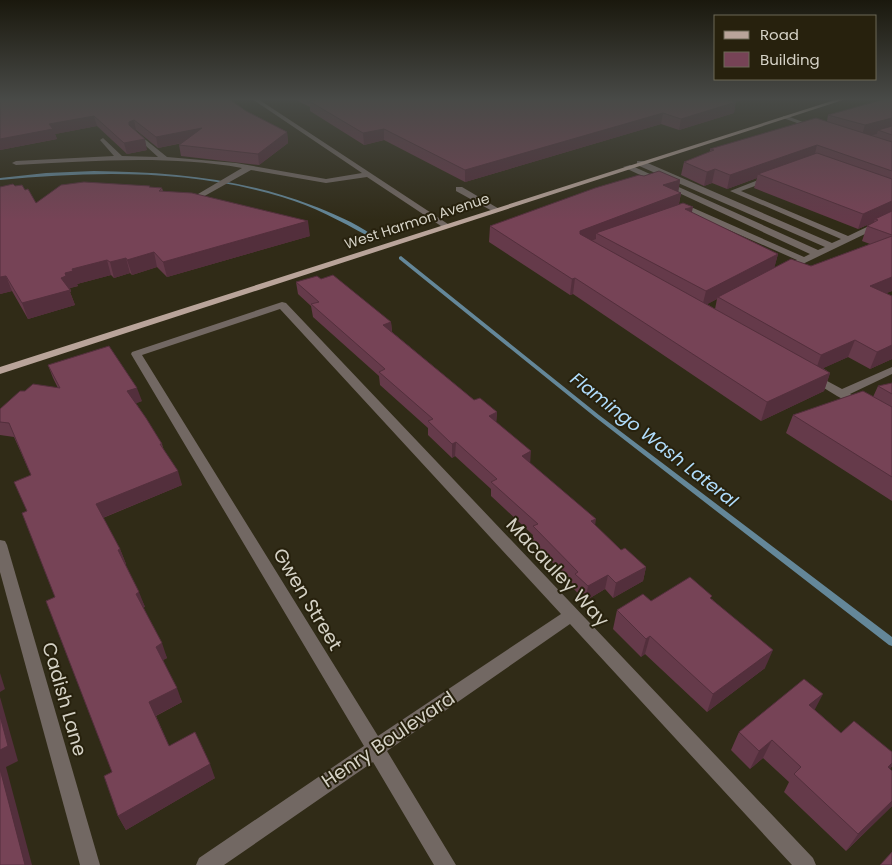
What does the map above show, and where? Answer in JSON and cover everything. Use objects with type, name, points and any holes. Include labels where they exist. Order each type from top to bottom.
[{"type":"main road","name":"West Harmon Avenue","points":[[0,371],[716,139]]},
{"type":"street","points":[[142,139],[165,159]]},
{"type":"street","points":[[317,139],[447,226]]},
{"type":"street","points":[[103,140],[120,158]]},
{"type":"street","points":[[16,163],[120,158],[165,159],[250,167],[313,180],[335,181],[370,174]]},
{"type":"street","points":[[640,163],[831,246]]},
{"type":"street","points":[[201,196],[250,167]]},
{"type":"street","points":[[627,167],[816,253]]},
{"type":"street","points":[[778,175],[734,191],[847,239]]},
{"type":"street","points":[[459,188],[497,210]]},
{"type":"street","points":[[693,197],[707,192]]},
{"type":"street","points":[[670,216],[688,209],[804,260]]},
{"type":"street","points":[[778,273],[816,253],[892,218]]},
{"type":"street","name":"Gwen Street","points":[[282,305],[136,354],[446,865]]},
{"type":"street","name":"Macauley Way","points":[[282,305],[806,865]]},
{"type":"street","points":[[800,370],[869,410]]},
{"type":"street","points":[[841,394],[892,370]]},
{"type":"street","name":"Cadish Lane","points":[[0,545],[90,865]]},
{"type":"street","name":"Henry Boulevard","points":[[206,865],[571,615]]},
{"type":"building","points":[[120,139],[143,139],[124,143]]},
{"type":"building","points":[[187,139],[277,139],[258,154],[179,145]]},
{"type":"building","points":[[404,139],[571,139],[465,170]]},
{"type":"building","points":[[743,139],[884,139],[892,142],[892,171],[817,145],[730,175],[715,169],[707,172],[684,162],[714,150],[710,149]]},
{"type":"building","points":[[817,153],[892,179],[892,201],[863,214],[758,174]]},
{"type":"building","points":[[659,171],[680,180],[663,185],[681,193],[580,231],[580,234],[830,373],[767,402],[575,278],[572,279],[490,226],[595,188]]},
{"type":"building","points":[[84,182],[150,186],[162,188],[159,191],[192,193],[308,221],[163,262],[154,252],[127,260],[126,258],[110,262],[107,260],[72,269],[73,271],[65,273],[66,276],[61,278],[70,290],[22,303],[6,276],[0,277],[0,187],[13,184],[15,186],[22,185],[25,190],[28,189],[36,203],[61,185]]},
{"type":"building","points":[[683,203],[693,207],[685,209],[778,254],[706,291],[596,233]]},
{"type":"building","points":[[892,211],[892,235],[867,226],[878,220],[875,219]]},
{"type":"building","points":[[892,236],[892,277],[870,286],[892,296],[892,345],[877,352],[855,340],[821,355],[718,297],[791,259],[811,266]]},
{"type":"building","points":[[333,275],[391,322],[383,325],[474,400],[480,398],[497,412],[489,416],[531,451],[522,456],[596,519],[591,521],[621,550],[625,548],[646,567],[616,583],[608,575],[588,586],[575,574],[578,572],[533,526],[538,524],[491,482],[497,479],[456,442],[452,444],[428,421],[433,419],[379,372],[385,369],[311,304],[319,302],[296,282],[317,276],[321,279]]},
{"type":"building","points":[[109,346],[137,388],[127,391],[146,418],[178,471],[96,504],[120,549],[118,550],[139,592],[136,594],[162,643],[156,647],[177,688],[149,702],[169,746],[195,732],[210,764],[118,816],[104,776],[112,772],[46,601],[55,597],[22,513],[27,511],[14,482],[31,475],[9,423],[0,422],[0,409],[20,391],[25,391],[33,384],[60,388],[48,365]]},
{"type":"building","points":[[892,383],[892,394],[878,386]]},
{"type":"building","points":[[863,391],[892,407],[892,477],[793,415]]},
{"type":"building","points":[[690,577],[712,596],[710,598],[773,650],[713,694],[650,636],[646,639],[617,610],[643,594],[651,601]]},
{"type":"building","points":[[804,679],[823,694],[809,705],[841,733],[854,721],[892,752],[892,763],[888,767],[892,771],[892,801],[858,834],[794,774],[801,767],[772,740],[759,751],[739,732]]},
{"type":"building","points":[[0,716],[8,746],[0,750]]},
{"type":"building","points":[[0,769],[25,865],[0,865]]},
{"type":"building","points":[[892,852],[892,865],[880,865]]},
{"type":"waterway","name":"Flamingo Wash Lateral","points":[[0,179],[46,174],[142,173],[191,177],[238,184],[285,196],[329,213],[370,235]]},
{"type":"waterway","name":"Flamingo Wash Lateral","points":[[401,258],[597,416],[892,642]]}]
